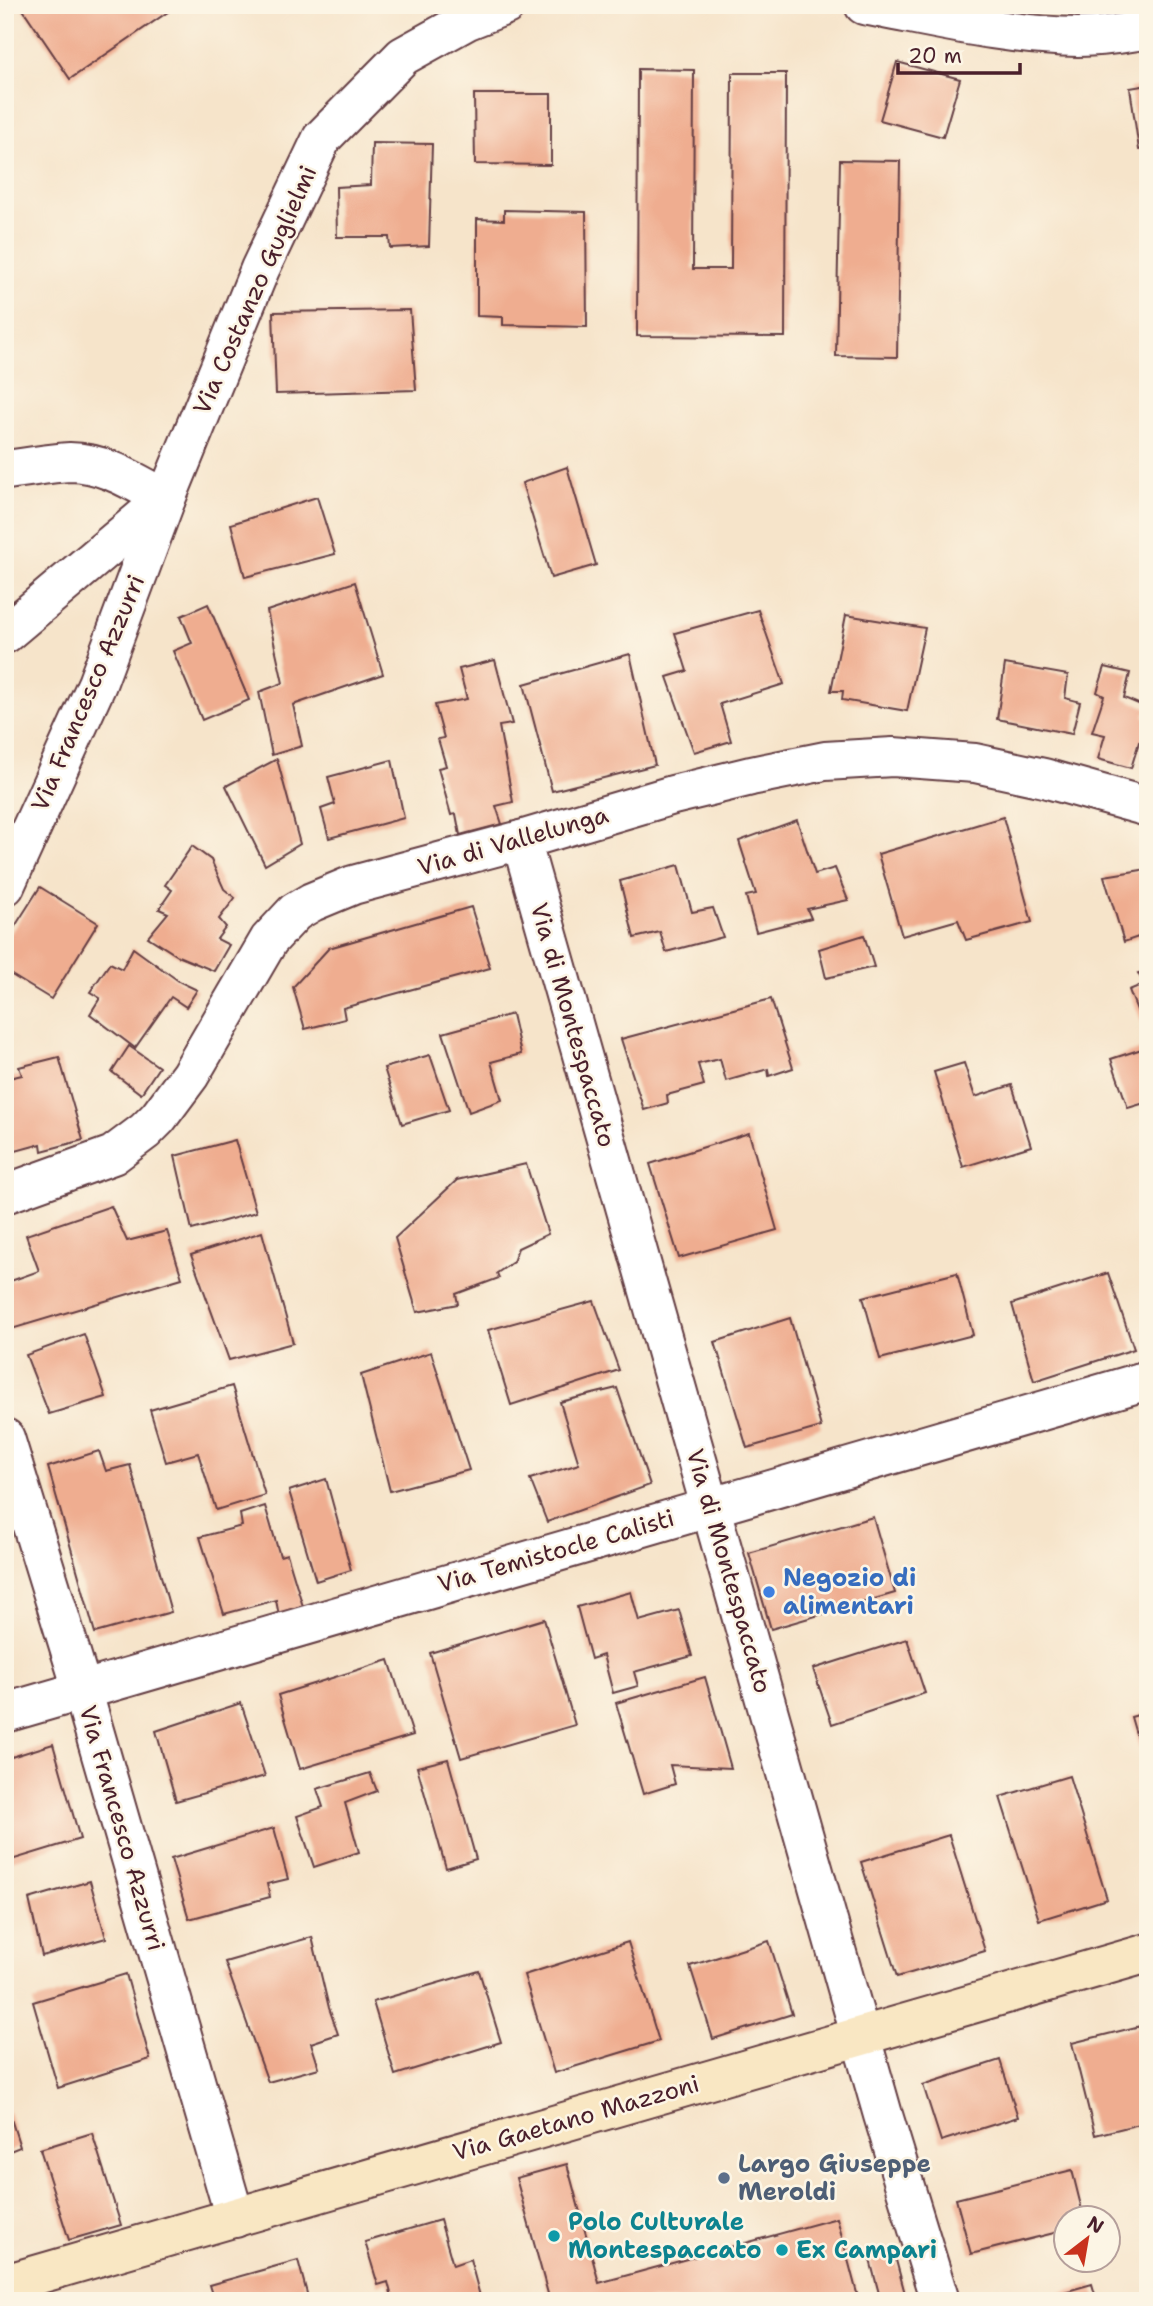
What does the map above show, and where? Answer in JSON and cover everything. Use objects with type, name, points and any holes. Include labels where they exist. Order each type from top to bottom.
[{"type":"street","name":"Via Costanzo Guglielmi","points":[[166,499],[260,269],[322,138],[403,56],[468,20],[506,5]]},
{"type":"street","points":[[864,5],[947,13],[1028,33],[1077,37],[1148,29]]},
{"type":"street","points":[[5,470],[69,462],[82,463],[124,476],[166,499],[5,634]]},
{"type":"street","name":"Via Francesco Azzurri","points":[[5,886],[97,684],[166,499]]},
{"type":"street","name":"Via di Vallelunga","points":[[5,1195],[113,1154],[145,1131],[190,1075],[269,940],[295,912],[353,885],[521,840],[673,795],[825,761],[893,757],[975,763],[1044,778],[1148,807]]},
{"type":"street","name":"Via di Montespaccato","points":[[521,840],[860,2034],[940,2301]]},
{"type":"street","name":"Via Temistocle Calisti","points":[[5,1713],[1148,1380]]},
{"type":"street","name":"Via Francesco Azzurri","points":[[5,1438],[82,1689],[235,2218]]},
{"type":"street","name":"Via Gaetano Mazzoni","points":[[5,2284],[860,2034],[1148,1953]]},
{"type":"building","points":[[20,5],[178,5],[70,79]]},
{"type":"building","points":[[897,62],[960,79],[943,137],[880,120]]},
{"type":"building","points":[[638,69],[694,70],[693,269],[731,269],[732,73],[786,73],[785,337],[637,336]]},
{"type":"building","points":[[1148,85],[1148,149],[1139,150],[1130,88]]},
{"type":"building","points":[[474,94],[551,94],[551,165],[475,164]]},
{"type":"building","points":[[372,143],[432,144],[429,246],[390,248],[389,237],[337,237],[336,187],[371,185]]},
{"type":"building","points":[[840,160],[900,161],[897,357],[836,356]]},
{"type":"building","points":[[504,210],[586,212],[587,327],[503,325],[503,317],[477,316],[477,219],[504,220]]},
{"type":"building","points":[[410,310],[416,390],[276,394],[273,312]]},
{"type":"building","points":[[567,467],[596,565],[551,578],[522,483]]},
{"type":"building","points":[[317,497],[335,554],[245,577],[231,524]]},
{"type":"building","points":[[355,582],[383,674],[293,705],[302,746],[272,755],[259,692],[283,683],[267,611]]},
{"type":"building","points":[[208,604],[249,700],[202,720],[173,651],[192,643],[181,616]]},
{"type":"building","points":[[758,610],[784,684],[720,704],[731,741],[694,752],[667,677],[687,671],[675,633]]},
{"type":"building","points":[[846,615],[925,628],[907,711],[842,700],[843,691],[831,691]]},
{"type":"building","points":[[630,654],[655,765],[552,791],[524,684]]},
{"type":"building","points":[[495,660],[512,724],[499,726],[513,802],[496,806],[502,824],[460,835],[456,814],[451,815],[438,768],[446,766],[438,739],[444,738],[435,705],[467,699],[459,669]]},
{"type":"building","points":[[1005,664],[1068,675],[1065,698],[1080,702],[1072,734],[997,719]]},
{"type":"building","points":[[1105,667],[1130,673],[1124,698],[1148,708],[1144,716],[1148,718],[1148,744],[1139,742],[1131,768],[1098,759],[1105,735],[1092,732],[1104,696],[1097,692]]},
{"type":"building","points":[[277,759],[300,844],[265,865],[226,786]]},
{"type":"building","points":[[392,760],[404,818],[329,838],[321,809],[335,804],[328,777]]},
{"type":"building","points":[[1003,817],[1032,922],[966,940],[958,920],[902,936],[878,854]]},
{"type":"building","points":[[797,820],[815,874],[835,868],[848,900],[807,909],[811,918],[756,932],[746,896],[756,894],[739,841]]},
{"type":"building","points":[[192,846],[211,860],[224,889],[235,898],[219,919],[226,927],[217,939],[229,945],[214,971],[178,956],[148,937],[168,913],[159,909],[172,890],[165,885]]},
{"type":"building","points":[[679,865],[692,912],[713,908],[723,937],[666,952],[660,932],[634,938],[620,881]]},
{"type":"building","points":[[1148,869],[1147,956],[1141,936],[1124,942],[1104,876]]},
{"type":"building","points":[[40,887],[98,923],[51,999],[5,971],[5,942]]},
{"type":"building","points":[[471,907],[490,968],[343,1008],[345,1019],[305,1029],[293,987],[329,948]]},
{"type":"building","points":[[864,935],[874,967],[826,978],[819,949]]},
{"type":"building","points":[[133,948],[180,982],[197,990],[186,1007],[171,997],[135,1048],[90,1014],[100,998],[90,992],[110,963],[122,969]]},
{"type":"building","points":[[1148,970],[1148,1029],[1145,1030],[1129,990],[1144,984],[1138,973]]},
{"type":"building","points":[[771,999],[793,1068],[769,1076],[768,1069],[726,1081],[720,1059],[698,1064],[704,1085],[667,1095],[668,1103],[644,1110],[621,1039]]},
{"type":"building","points":[[512,1014],[521,1054],[491,1062],[502,1100],[469,1112],[443,1033]]},
{"type":"building","points":[[129,1046],[159,1067],[141,1094],[112,1072]]},
{"type":"building","points":[[1148,1047],[1148,1102],[1128,1108],[1111,1059]]},
{"type":"building","points":[[430,1055],[449,1110],[402,1124],[384,1068]]},
{"type":"building","points":[[59,1057],[83,1140],[42,1151],[41,1144],[5,1154],[5,1079],[22,1075],[19,1067]]},
{"type":"building","points":[[964,1063],[975,1097],[1012,1085],[1031,1146],[963,1167],[934,1072]]},
{"type":"building","points":[[749,1133],[777,1230],[679,1258],[650,1164]]},
{"type":"building","points":[[235,1140],[256,1212],[192,1230],[175,1156]]},
{"type":"building","points":[[526,1164],[548,1234],[518,1248],[513,1262],[497,1273],[499,1278],[456,1294],[458,1304],[417,1312],[395,1238],[457,1180]]},
{"type":"building","points":[[111,1206],[127,1241],[167,1231],[182,1278],[5,1331],[5,1283],[39,1271],[26,1235]]},
{"type":"building","points":[[262,1232],[293,1343],[229,1360],[191,1255]]},
{"type":"building","points":[[957,1273],[973,1335],[880,1359],[863,1297]]},
{"type":"building","points":[[1108,1273],[1134,1349],[1034,1381],[1012,1304]]},
{"type":"building","points":[[594,1301],[619,1370],[511,1405],[488,1330]]},
{"type":"building","points":[[790,1318],[821,1427],[747,1448],[715,1342]]},
{"type":"building","points":[[84,1334],[106,1397],[49,1414],[26,1355]]},
{"type":"building","points":[[431,1352],[469,1470],[390,1491],[361,1375]]},
{"type":"building","points":[[232,1386],[265,1495],[216,1510],[198,1453],[166,1462],[150,1410]]},
{"type":"building","points":[[617,1388],[650,1485],[547,1522],[530,1479],[579,1464],[560,1402]]},
{"type":"building","points":[[99,1451],[106,1471],[130,1465],[171,1612],[95,1633],[48,1467]]},
{"type":"building","points":[[326,1479],[351,1570],[316,1581],[289,1491]]},
{"type":"building","points":[[265,1506],[280,1556],[287,1554],[305,1613],[280,1621],[276,1600],[224,1614],[200,1537],[242,1526],[240,1514]]},
{"type":"building","points":[[873,1517],[895,1593],[771,1629],[749,1553]]},
{"type":"building","points":[[631,1592],[639,1621],[679,1610],[692,1656],[634,1672],[638,1686],[613,1693],[603,1655],[591,1659],[577,1607]]},
{"type":"building","points":[[544,1619],[575,1725],[461,1758],[430,1653]]},
{"type":"building","points":[[907,1639],[925,1693],[832,1724],[813,1669]]},
{"type":"building","points":[[389,1660],[413,1735],[300,1769],[278,1695]]},
{"type":"building","points":[[705,1677],[731,1768],[670,1765],[675,1784],[643,1794],[616,1703]]},
{"type":"building","points":[[241,1703],[265,1776],[176,1801],[156,1731]]},
{"type":"building","points":[[1148,1712],[1148,1772],[1147,1772],[1131,1717]]},
{"type":"building","points":[[53,1744],[80,1839],[5,1862],[5,1759]]},
{"type":"building","points":[[448,1759],[476,1859],[446,1868],[417,1767]]},
{"type":"building","points":[[370,1773],[377,1791],[345,1803],[359,1852],[314,1867],[297,1816],[323,1807],[317,1789]]},
{"type":"building","points":[[1069,1776],[1107,1899],[1039,1920],[1000,1797]]},
{"type":"building","points":[[274,1828],[288,1879],[267,1884],[270,1897],[189,1919],[171,1859]]},
{"type":"building","points":[[949,1835],[985,1951],[897,1977],[861,1862]]},
{"type":"building","points":[[90,1881],[106,1938],[42,1956],[29,1899]]},
{"type":"building","points":[[312,1937],[338,2034],[311,2043],[319,2068],[268,2082],[225,1962]]},
{"type":"building","points":[[769,1941],[792,2014],[713,2039],[690,1966]]},
{"type":"building","points":[[628,1942],[659,2041],[554,2073],[524,1975]]},
{"type":"building","points":[[479,1971],[501,2042],[395,2075],[373,2002]]},
{"type":"building","points":[[126,1974],[150,2059],[58,2088],[33,2002]]},
{"type":"building","points":[[1148,2024],[1148,2122],[1095,2135],[1072,2043]]},
{"type":"building","points":[[1000,2060],[1018,2117],[941,2141],[923,2085]]},
{"type":"building","points":[[5,2100],[20,2147],[5,2153]]},
{"type":"building","points":[[92,2133],[121,2225],[69,2240],[40,2149]]},
{"type":"building","name":"Ex Campari","points":[[567,2164],[599,2283],[837,2218],[859,2301],[550,2301],[516,2178]]},
{"type":"building","points":[[1072,2170],[1080,2204],[1052,2204],[1052,2234],[971,2254],[956,2199]]},
{"type":"building","points":[[440,2220],[453,2265],[470,2259],[481,2300],[494,2296],[496,2301],[393,2301],[388,2282],[378,2285],[365,2242]]},
{"type":"building","name":"Ex Campari","points":[[893,2249],[907,2301],[881,2301],[869,2256]]},
{"type":"building","points":[[298,2260],[309,2301],[214,2301],[209,2285]]},
{"type":"building","points":[[1092,2284],[1097,2301],[1036,2301],[1036,2300]]},
{"type":"place","name":"Negozio di alimentari","points":[[769,1592]]},
{"type":"place","name":"Largo Giuseppe Meroldi","points":[[724,2178]]},
{"type":"place","name":"Polo Culturale Montespaccato","points":[[554,2236]]},
{"type":"place","name":"Ex Campari","points":[[782,2250]]}]
